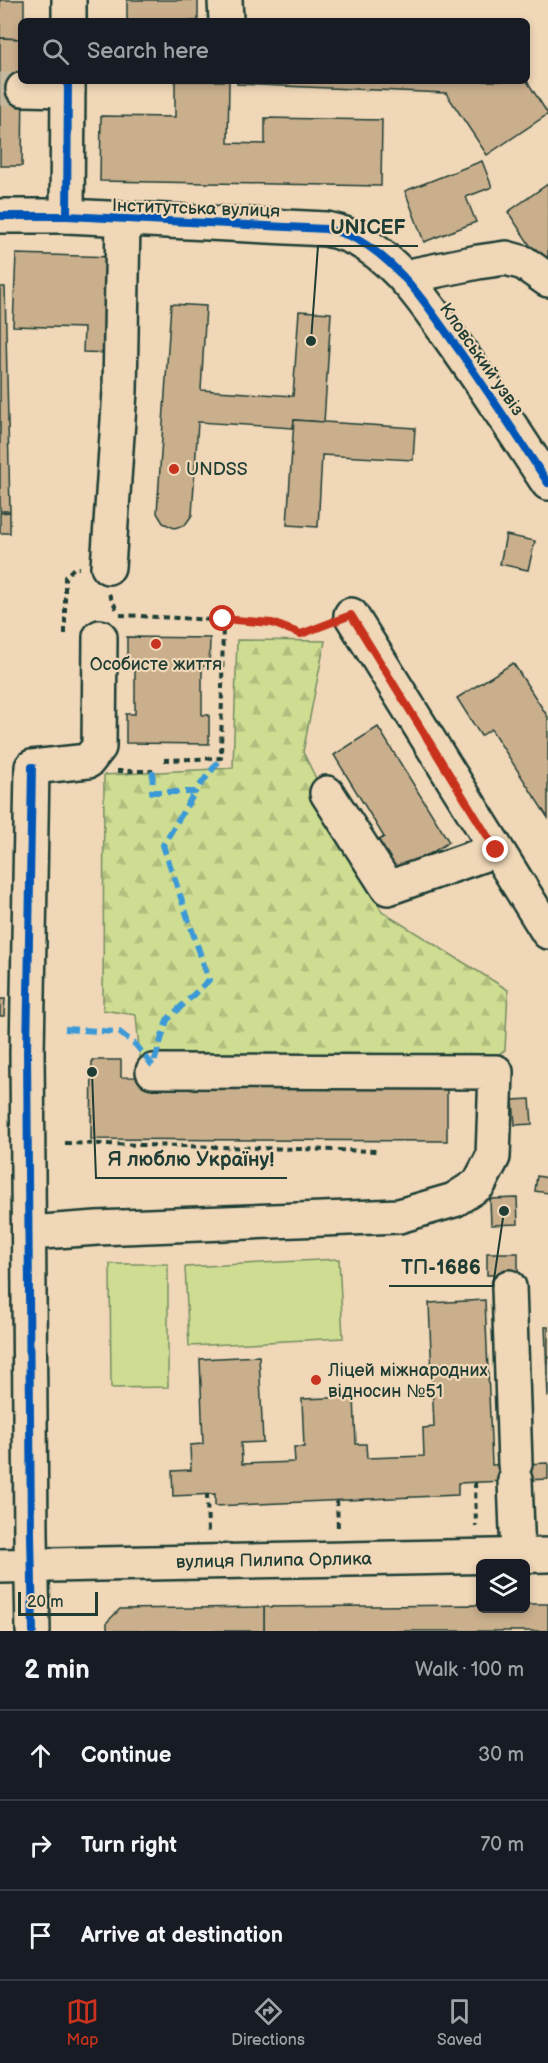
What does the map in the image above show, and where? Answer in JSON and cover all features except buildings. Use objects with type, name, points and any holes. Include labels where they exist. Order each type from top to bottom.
[{"type":"street","points":[[69,0],[69,18]]},
{"type":"street","points":[[225,0],[226,18]]},
{"type":"street","points":[[23,89],[68,85],[67,216]]},
{"type":"street","name":"Інститутська вулиця","points":[[0,216],[67,216],[326,228],[367,245],[394,268]]},
{"type":"street","points":[[108,567],[120,391],[123,220]]},
{"type":"street","points":[[394,268],[468,264],[506,258],[524,263],[548,280]]},
{"type":"street","name":"Кловський узвіз","points":[[394,268],[472,370],[548,483]]},
{"type":"street","points":[[351,615],[548,932]]},
{"type":"street","points":[[33,1631],[16,1565],[29,1233],[14,1029],[32,767],[88,761],[99,747],[110,626]]},
{"type":"street","points":[[327,793],[388,888],[496,850]]},
{"type":"street","points":[[29,1233],[96,1228],[399,1216],[454,1200],[479,1184],[493,1157],[496,1072],[153,1071]]},
{"type":"street","points":[[509,1287],[515,1472],[533,1556]]},
{"type":"street","name":"вулиця Пилипа Орлика","points":[[16,1565],[533,1556]]},
{"type":"path","points":[[65,634],[66,577]]},
{"type":"path","points":[[110,626],[223,619],[272,623],[301,634],[351,615]]},
{"type":"path","points":[[164,760],[221,758],[223,619]]},
{"type":"path","points":[[125,770],[153,771]]},
{"type":"path","points":[[65,1143],[376,1151]]},
{"type":"path","points":[[475,1482],[476,1529]]},
{"type":"path","points":[[207,1494],[208,1536]]},
{"type":"path","points":[[337,1500],[338,1532]]},
{"type":"green space","points":[[237,640],[325,641],[303,752],[382,912],[508,990],[505,1050],[470,1073],[141,1069],[136,1015],[103,1010],[104,775],[233,768]]},
{"type":"green space","points":[[339,1259],[343,1338],[189,1346],[185,1267]]},
{"type":"green space","points":[[110,1264],[168,1264],[168,1387],[111,1388]]},
{"type":"tunnel","points":[[0,89],[23,89]]},
{"type":"marked path","points":[[153,771],[152,792],[195,792],[221,758]]},
{"type":"marked path","points":[[65,1029],[119,1032],[136,1045],[153,1066],[167,1020],[209,980],[163,845],[195,792]]},
{"type":"cycle path","points":[[67,216],[68,84]]},
{"type":"cycle path","points":[[0,216],[67,216],[326,229],[353,237],[393,266],[415,290],[548,483]]},
{"type":"cycle path","points":[[32,767],[27,1053],[33,1631]]},
{"type":"place","name":"UNICEF","points":[[311,341]]},
{"type":"place","name":"UNDSS","points":[[174,469]]},
{"type":"place","name":"Особисте життя","points":[[156,644]]},
{"type":"place","name":"Я люблю Україну!","points":[[92,1072]]},
{"type":"place","name":"ТП-1686","points":[[504,1211]]},
{"type":"place","name":"Ліцей міжнародних відносин №51","points":[[316,1380]]},
{"type":"route","points":[[223,619],[272,623],[301,634],[351,615],[496,850]]}]
